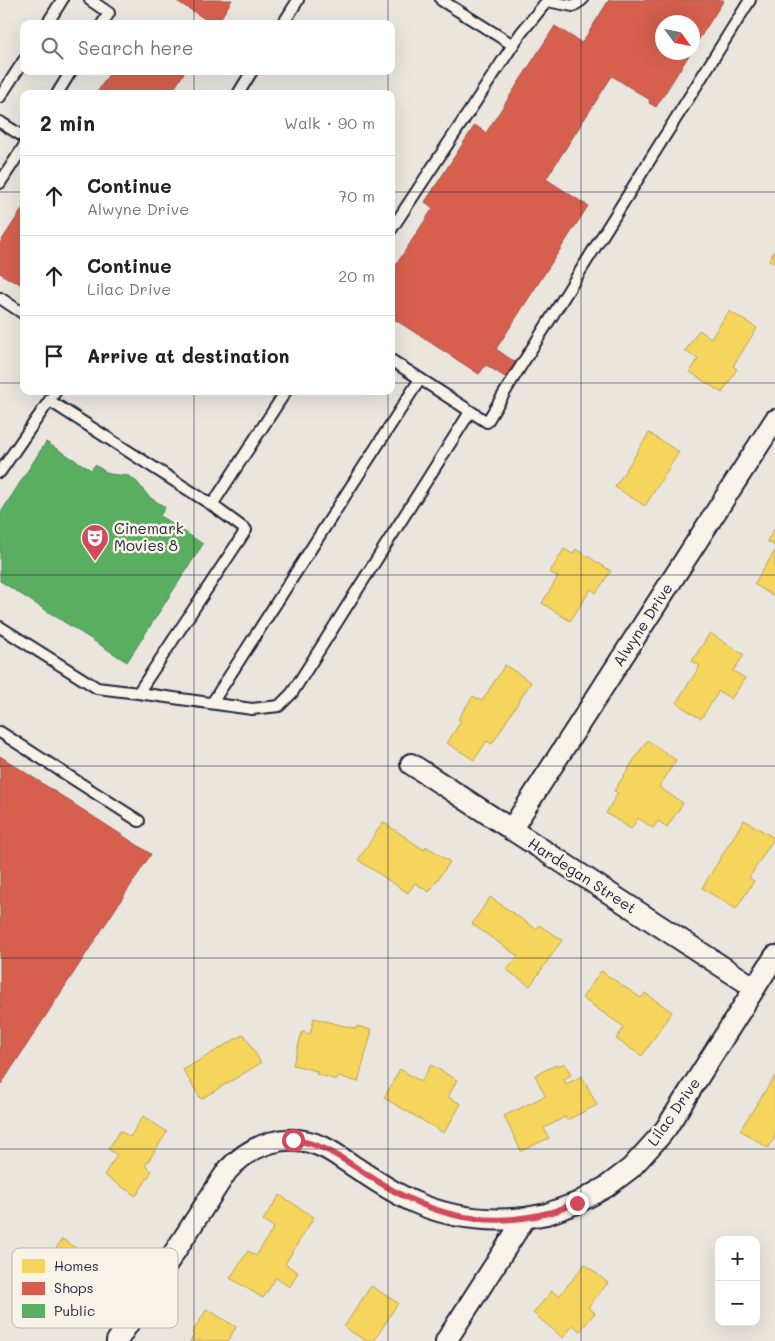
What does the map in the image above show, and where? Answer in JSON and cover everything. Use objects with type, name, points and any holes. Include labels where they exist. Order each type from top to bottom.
[{"type":"street","name":"Alwyne Drive","points":[[511,830],[775,420]]},
{"type":"street","name":"Hardegan Street","points":[[411,764],[755,988]]},
{"type":"street","name":"Lilac Drive","points":[[526,1218],[547,1214],[577,1203],[606,1187],[631,1168],[667,1127],[775,956]]},
{"type":"street","points":[[177,1248],[234,1163],[251,1150],[271,1142],[298,1140],[323,1147],[399,1194],[437,1211],[481,1219],[526,1218]]},
{"type":"street","points":[[446,1341],[526,1218]]},
{"type":"street","points":[[117,1341],[125,1328]]},
{"type":"lane","points":[[50,20],[62,0]]},
{"type":"lane","points":[[90,0],[109,12],[104,20]]},
{"type":"lane","points":[[286,20],[298,0]]},
{"type":"lane","points":[[441,0],[513,45]]},
{"type":"lane","points":[[395,224],[513,45],[547,1],[573,6],[582,0]]},
{"type":"lane","points":[[395,363],[487,422],[750,0]]},
{"type":"lane","points":[[0,97],[20,66]]},
{"type":"lane","points":[[59,90],[69,75]]},
{"type":"lane","points":[[240,90],[250,75]]},
{"type":"lane","points":[[0,122],[20,134]]},
{"type":"lane","points":[[0,183],[20,152]]},
{"type":"lane","points":[[0,298],[20,311]]},
{"type":"lane","points":[[212,703],[420,379]]},
{"type":"lane","points":[[0,472],[53,395]]},
{"type":"lane","points":[[212,505],[283,395]]},
{"type":"lane","points":[[50,400],[212,505],[246,530],[138,694]]},
{"type":"lane","points":[[0,627],[97,688],[252,709],[279,706],[292,693],[470,412]]},
{"type":"lane","points":[[0,732],[139,821]]},
{"type":"building: Homes","points":[[775,250],[775,264],[769,260]]},
{"type":"building: Homes","points":[[729,311],[757,328],[733,366],[737,369],[722,393],[690,372],[698,359],[685,351],[699,330],[711,338]]},
{"type":"building: Homes","points":[[649,433],[679,452],[645,506],[615,487]]},
{"type":"building: Homes","points":[[775,528],[775,546],[767,541]]},
{"type":"building: Homes","points":[[564,549],[573,554],[576,549],[611,571],[596,593],[591,589],[570,621],[542,603],[558,577],[550,572]]},
{"type":"building: Homes","points":[[775,551],[775,597],[754,584]]},
{"type":"building: Homes","points":[[710,633],[744,655],[733,671],[745,678],[731,699],[719,691],[701,719],[676,703],[700,666],[692,661]]},
{"type":"building: Homes","points":[[505,665],[531,682],[492,744],[487,741],[474,760],[447,743],[461,721],[458,719],[473,696],[482,701]]},
{"type":"building: Homes","points":[[647,740],[676,760],[659,787],[683,803],[667,827],[658,821],[653,828],[638,818],[631,829],[606,813],[618,793],[614,791]]},
{"type":"building: Homes","points":[[744,820],[774,838],[749,878],[754,881],[736,909],[702,888]]},
{"type":"building: Homes","points":[[383,822],[424,850],[426,846],[450,862],[429,892],[415,883],[408,893],[358,860]]},
{"type":"building: Homes","points":[[490,897],[536,929],[539,925],[562,940],[530,986],[507,970],[518,956],[472,924]]},
{"type":"building: Homes","points":[[601,971],[641,998],[645,993],[672,1012],[642,1056],[616,1039],[624,1027],[582,998]]},
{"type":"building: Homes","points":[[314,1018],[356,1029],[357,1026],[372,1030],[358,1082],[338,1076],[337,1080],[316,1074],[317,1071],[293,1065],[302,1032],[310,1034]]},
{"type":"building: Homes","points":[[244,1034],[261,1063],[201,1099],[183,1070]]},
{"type":"building: Homes","points":[[565,1063],[571,1075],[564,1079],[566,1084],[582,1076],[597,1105],[567,1120],[565,1117],[544,1128],[549,1138],[521,1151],[504,1116],[545,1096],[535,1075],[558,1064],[558,1066]]},
{"type":"building: Homes","points":[[431,1065],[457,1080],[448,1097],[461,1104],[444,1133],[384,1098],[400,1069],[421,1082]]},
{"type":"building: Homes","points":[[775,1076],[775,1137],[768,1148],[740,1130]]},
{"type":"building: Homes","points":[[143,1116],[167,1132],[145,1166],[152,1171],[136,1196],[104,1175],[117,1155],[108,1149],[120,1131],[130,1137]]},
{"type":"building: Homes","points":[[280,1195],[314,1217],[285,1264],[298,1272],[290,1287],[276,1278],[263,1298],[230,1278],[248,1251],[256,1256],[274,1227],[263,1220]]},
{"type":"building: Homes","points":[[62,1239],[76,1248],[56,1248]]},
{"type":"building: Homes","points":[[585,1264],[608,1283],[588,1307],[595,1313],[580,1331],[573,1325],[563,1338],[533,1313],[552,1291],[559,1296]]},
{"type":"building: Homes","points":[[371,1286],[398,1303],[374,1341],[366,1341],[344,1327]]},
{"type":"building: Homes","points":[[207,1309],[236,1327],[228,1341],[190,1341],[194,1335],[192,1333]]},
{"type":"building: Shops","points":[[175,0],[232,0],[220,20],[207,20]]},
{"type":"building: Shops","points":[[609,0],[724,0],[700,38],[700,15],[655,15],[655,60],[686,60],[656,107],[649,103],[650,100],[612,76],[546,179],[588,206],[496,349],[518,364],[508,379],[486,365],[479,374],[395,320],[395,266],[433,208],[425,202],[475,125],[486,133],[555,26],[582,43]]},
{"type":"building: Shops","points":[[108,75],[183,75],[173,90],[99,90]]},
{"type":"building: Shops","points":[[20,212],[20,284],[0,273],[0,243]]},
{"type":"building: Shops","points":[[0,756],[151,854],[0,1086]]},
{"type":"building: Public","name":"Cinemark Movies 8","points":[[46,442],[91,470],[95,465],[109,474],[129,476],[137,482],[149,497],[165,507],[160,516],[203,544],[127,662],[0,581],[0,514]]},
{"type":"place","name":"Cinemark Movies 8","points":[[95,562]]},
{"type":"route","points":[[293,1140],[323,1147],[406,1198],[437,1211],[458,1216],[503,1220],[526,1218],[547,1214],[577,1203]]}]
